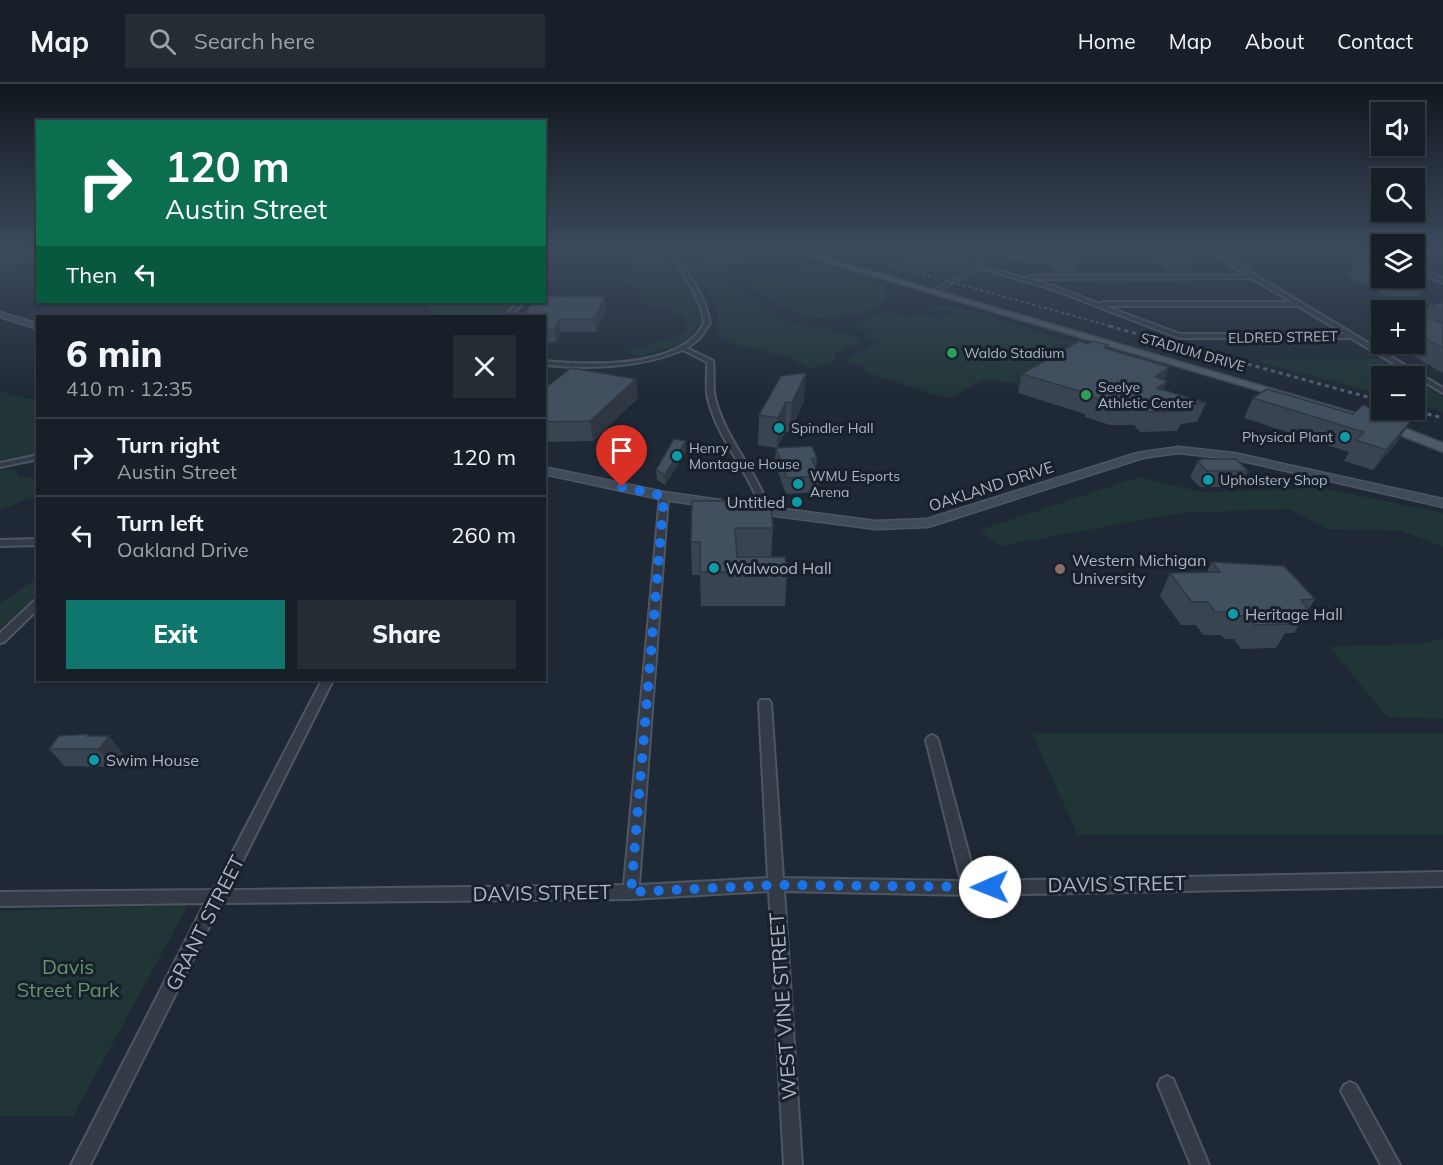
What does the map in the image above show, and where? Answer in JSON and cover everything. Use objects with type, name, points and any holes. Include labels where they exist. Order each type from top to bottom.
[{"type":"main road","name":"STADIUM DRIVE","points":[[956,297],[1363,414]]},
{"type":"main road","name":"STADIUM DRIVE","points":[[967,297],[1363,414]]},
{"type":"main road","points":[[0,314],[36,326]]},
{"type":"main road","points":[[1363,414],[1443,442]]},
{"type":"main road","points":[[1363,414],[1443,448]]},
{"type":"main road","name":"OAKLAND DRIVE","points":[[546,470],[664,496],[876,525],[928,523],[1141,454],[1178,450],[1234,456],[1443,502]]},
{"type":"street","points":[[546,363],[584,365],[623,363],[662,356],[683,348],[692,344],[702,333],[707,318],[699,297]]},
{"type":"street","points":[[1078,297],[1097,304],[1298,304]]},
{"type":"street","points":[[1287,297],[1443,391]]},
{"type":"street","points":[[509,315],[520,303]]},
{"type":"street","name":"ELDRED STREET","points":[[1097,304],[1179,336],[1352,336]]},
{"type":"street","points":[[683,348],[710,361],[711,399],[726,433],[762,495],[766,511]]},
{"type":"street","points":[[0,465],[36,457]]},
{"type":"street","points":[[631,892],[664,496]]},
{"type":"street","points":[[0,543],[36,542]]},
{"type":"street","points":[[0,639],[36,605]]},
{"type":"street","name":"GRANT STREET","points":[[80,1165],[326,681]]},
{"type":"street","name":"WEST VINE STREET","points":[[765,703],[793,1165]]},
{"type":"street","points":[[932,740],[970,888]]},
{"type":"street","name":"DAVIS STREET","points":[[0,899],[631,892],[775,885],[970,888],[1443,879]]},
{"type":"street","points":[[1167,1085],[1200,1165]]},
{"type":"street","points":[[1350,1091],[1391,1165]]},
{"type":"green space","points":[[641,297],[695,297],[702,323],[690,337],[675,346],[641,356],[622,352],[676,337],[687,330],[686,321],[673,313],[673,308],[642,304]]},
{"type":"green space","points":[[751,297],[792,323],[840,332],[864,341],[846,347],[849,349],[835,353],[835,360],[812,369],[784,356],[732,343],[717,332],[718,314],[712,298]]},
{"type":"green space","points":[[768,297],[886,297],[886,300],[860,314],[811,319]]},
{"type":"green space","points":[[423,303],[513,303],[502,315],[458,313],[434,315]]},
{"type":"green space","name":"Waldo Stadium","points":[[934,305],[954,306],[1067,341],[1075,341],[1079,346],[1063,343],[1042,350],[1049,354],[1051,359],[1025,388],[1014,383],[983,380],[948,399],[862,371],[866,368],[844,360],[876,344],[867,337],[860,336],[869,332],[849,326],[887,311],[907,317],[921,314],[937,319],[952,313],[950,309],[936,310]]},
{"type":"green space","points":[[1382,359],[1394,366],[1371,366],[1371,391],[1263,363],[1260,360]]},
{"type":"green space","points":[[1425,386],[1443,397],[1443,412],[1425,407]]},
{"type":"green space","points":[[0,392],[29,399],[36,397],[36,453],[0,461]]},
{"type":"green space","points":[[0,470],[17,470],[18,477],[36,478],[36,498],[27,499],[0,511]]},
{"type":"green space","points":[[1139,477],[1201,492],[1321,488],[1443,513],[1443,547],[1400,530],[1329,529],[1289,509],[1179,513],[999,546],[980,530]]},
{"type":"green space","points":[[36,579],[36,596],[0,629],[0,603]]},
{"type":"green space","points":[[1443,639],[1443,719],[1387,717],[1330,647],[1417,644]]},
{"type":"green space","points":[[1032,733],[1443,734],[1443,835],[1078,835]]},
{"type":"green space","name":"Davis Street Park","points":[[188,905],[73,1116],[0,1116],[0,914],[2,911]]},
{"type":"building","points":[[546,297],[605,297],[595,319],[560,319],[554,329],[546,330],[546,315],[524,315],[532,303],[546,303]]},
{"type":"building","points":[[1443,303],[1443,311],[1430,304]]},
{"type":"building","points":[[1425,315],[1443,324],[1443,348],[1425,339]]},
{"type":"building","points":[[1079,341],[1088,344],[1093,341],[1108,345],[1104,348],[1169,367],[1155,377],[1167,381],[1157,388],[1206,403],[1180,405],[1186,411],[1148,412],[1141,405],[1117,405],[1091,397],[1093,395],[1022,374]]},
{"type":"building","points":[[571,368],[636,379],[590,421],[546,422],[546,386]]},
{"type":"building","points":[[806,373],[792,403],[786,402],[778,418],[759,415],[781,376]]},
{"type":"building","points":[[1267,389],[1353,414],[1363,405],[1371,408],[1371,420],[1411,421],[1386,450],[1356,440],[1364,432],[1253,398]]},
{"type":"building","points":[[674,439],[686,441],[665,475],[656,470]]},
{"type":"building","points":[[812,446],[817,458],[812,459],[819,476],[787,478],[776,448]]},
{"type":"building","points":[[1199,459],[1236,459],[1248,471],[1207,471],[1197,461],[1200,461]]},
{"type":"building","points":[[692,501],[741,501],[741,505],[771,505],[773,528],[735,528],[737,557],[785,557],[787,572],[700,572],[700,542],[691,542]]},
{"type":"building","points":[[1212,562],[1284,566],[1315,599],[1301,600],[1309,610],[1292,611],[1296,615],[1283,616],[1291,624],[1255,625],[1247,615],[1238,616],[1234,612],[1215,612],[1208,602],[1192,602],[1170,573],[1220,572]]},
{"type":"building","points":[[88,734],[87,736],[109,736],[99,749],[49,749],[59,736]]},
{"type":"railway","points":[[1007,297],[1114,327]]},
{"type":"railway","points":[[1109,326],[1371,398]]},
{"type":"railway","points":[[1425,413],[1443,418]]},
{"type":"place","name":"Waldo Stadium","points":[[952,353]]},
{"type":"place","name":"Seelye Athletic Center","points":[[1086,395]]},
{"type":"place","name":"Spindler Hall","points":[[779,428]]},
{"type":"place","name":"Physical Plant","points":[[1345,437]]},
{"type":"place","name":"Henry Montague House","points":[[677,456]]},
{"type":"place","name":"Upholstery Shop","points":[[1208,480]]},
{"type":"place","name":"WMU Esports Arena","points":[[798,484]]},
{"type":"place","name":"Untitled","points":[[797,502]]},
{"type":"place","name":"Walwood Hall","points":[[714,568]]},
{"type":"place","name":"Western Michigan University","points":[[1060,569]]},
{"type":"place","name":"Heritage Hall","points":[[1233,614]]},
{"type":"place","name":"Swim House","points":[[94,760]]},
{"type":"route","points":[[622,487],[664,496],[631,892],[775,885],[990,887]]}]
